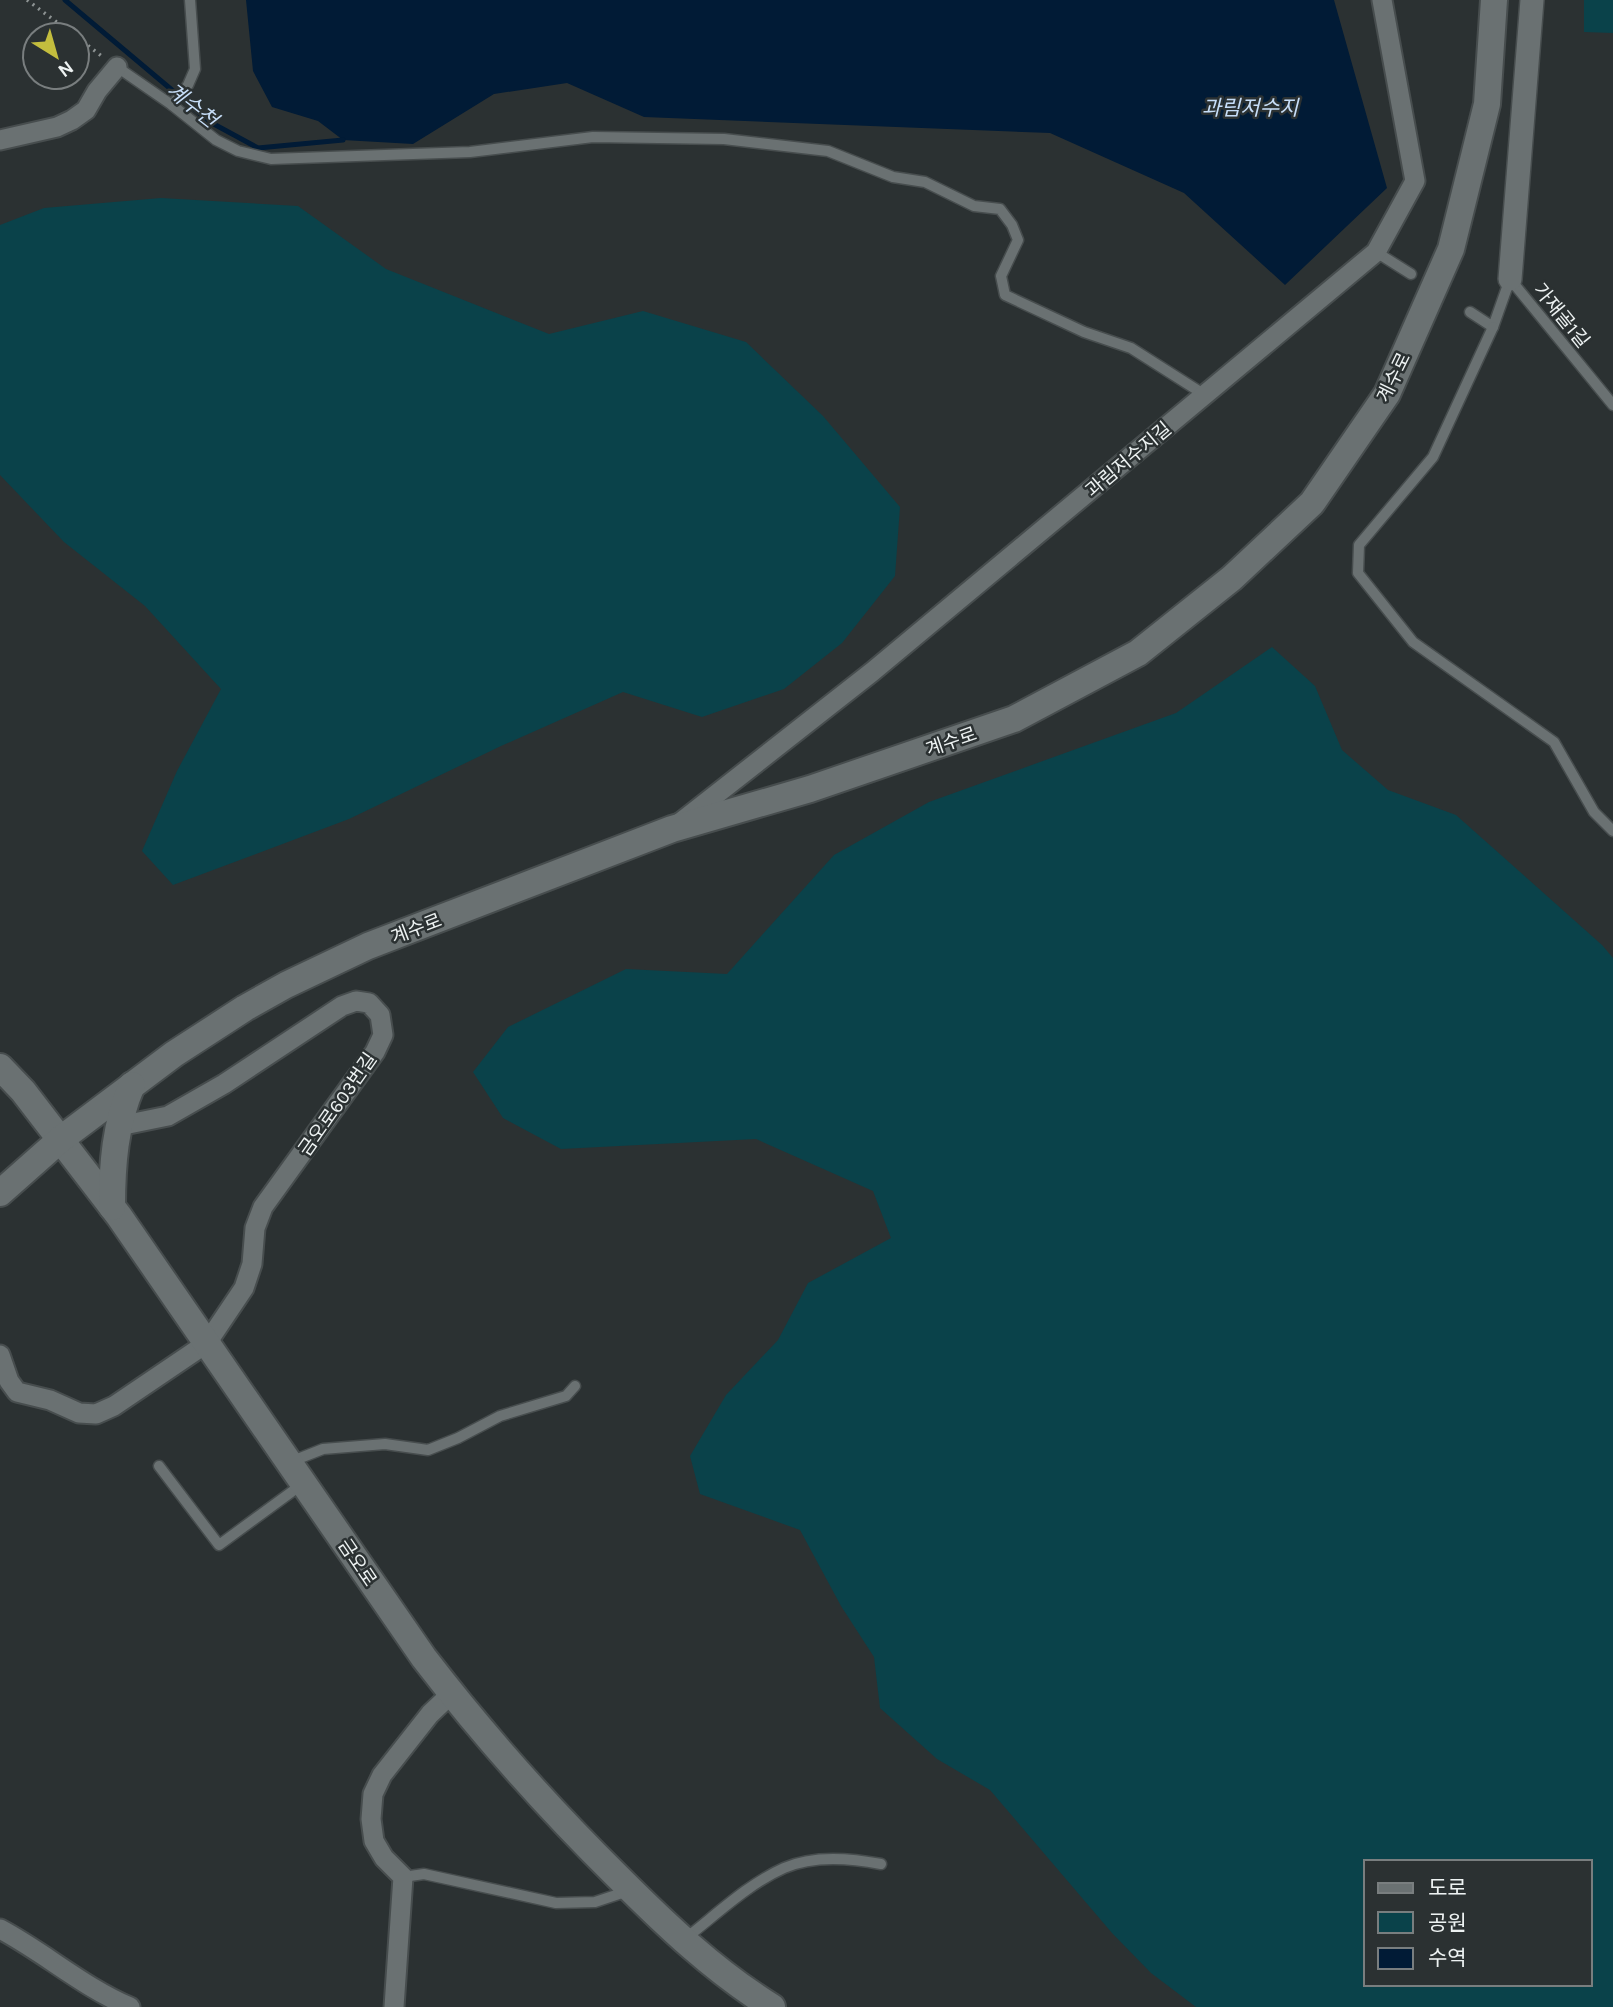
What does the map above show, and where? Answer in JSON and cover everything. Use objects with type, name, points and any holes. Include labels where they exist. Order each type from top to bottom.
[{"type":"main road","name":"계수로","points":[[0,1193],[61,1139],[174,1054],[245,1008],[329,964],[368,946],[672,829],[810,789],[1014,719],[1138,653],[1232,578],[1312,503],[1387,394],[1451,249],[1487,104],[1494,0]]},
{"type":"main road","name":"금오로","points":[[0,1067],[23,1091],[112,1207],[424,1658],[452,1694],[559,1819],[682,1940],[740,1987],[772,2007]]},
{"type":"main road","points":[[112,1207],[114,1155],[124,1105],[132,1085]]},
{"type":"street","name":"과림저수지길","points":[[672,829],[872,672],[1377,252],[1415,181],[1382,0]]},
{"type":"street","points":[[1510,279],[1532,0]]},
{"type":"street","points":[[0,140],[57,127],[72,120],[86,110],[97,91],[117,67]]},
{"type":"street","name":"금오로603번길","points":[[119,1126],[168,1116],[224,1084],[342,1006],[356,1000],[369,1003],[380,1015],[383,1035],[375,1052],[263,1208],[255,1228],[252,1264],[244,1289],[207,1343]]},
{"type":"street","points":[[0,1355],[9,1381],[17,1392],[50,1400],[79,1413],[96,1414],[114,1406],[207,1343]]},
{"type":"street","points":[[394,2007],[403,1877],[384,1858],[374,1841],[371,1819],[373,1794],[382,1775],[430,1714],[452,1694]]},
{"type":"street","points":[[0,1929],[21,1940],[85,1984],[130,2007]]},
{"type":"lane","points":[[174,102],[188,85],[195,69],[190,0]]},
{"type":"lane","points":[[117,67],[174,102],[216,140],[238,152],[271,159],[470,152],[593,137],[724,139],[828,151],[893,177],[925,182],[974,206],[1000,209],[1012,225],[1018,240],[1001,276],[1005,295],[1084,332],[1131,348],[1205,395]]},
{"type":"lane","points":[[1377,252],[1411,274]]},
{"type":"lane","points":[[1510,279],[1493,327],[1433,457],[1359,545],[1358,573],[1413,642],[1554,742],[1594,812],[1613,831]]},
{"type":"lane","name":"가재골1길","points":[[1510,279],[1613,405]]},
{"type":"lane","points":[[1471,312],[1493,327]]},
{"type":"lane","points":[[159,1466],[219,1545],[323,1449],[385,1444],[428,1450],[500,1416],[566,1396],[575,1386]]},
{"type":"lane","points":[[682,1940],[758,1882],[785,1867],[817,1860],[858,1860],[881,1864]]},
{"type":"lane","points":[[403,1877],[424,1874],[556,1903],[595,1902],[631,1890]]},
{"type":"path","points":[[27,0],[55,21]]},
{"type":"path","points":[[91,48],[117,67]]},
{"type":"green space","points":[[1584,0],[1613,0],[1613,33],[1584,32]]},
{"type":"green space","points":[[161,198],[298,206],[386,269],[549,334],[643,311],[746,342],[823,416],[900,507],[895,576],[842,643],[784,689],[702,717],[623,692],[501,746],[349,819],[173,885],[142,851],[177,771],[221,689],[145,606],[64,542],[0,475],[0,225],[44,208]]},
{"type":"green space","points":[[1272,647],[1315,686],[1342,750],[1388,790],[1456,815],[1602,945],[1613,958],[1613,2007],[1196,2007],[1151,1973],[1112,1933],[990,1790],[937,1759],[880,1708],[874,1657],[841,1606],[800,1530],[700,1494],[690,1456],[726,1395],[778,1340],[808,1283],[891,1238],[873,1191],[756,1139],[561,1149],[503,1118],[473,1072],[508,1027],[626,969],[727,974],[834,855],[929,802],[1176,713]]},
{"type":"water","name":"과림저수지","points":[[246,0],[1334,0],[1387,188],[1285,285],[1184,193],[1050,133],[644,117],[567,83],[494,94],[413,144],[343,140],[318,121],[272,107],[253,71]]},
{"type":"waterway","name":"계수천","points":[[65,0],[210,122],[258,148],[343,140]]}]
